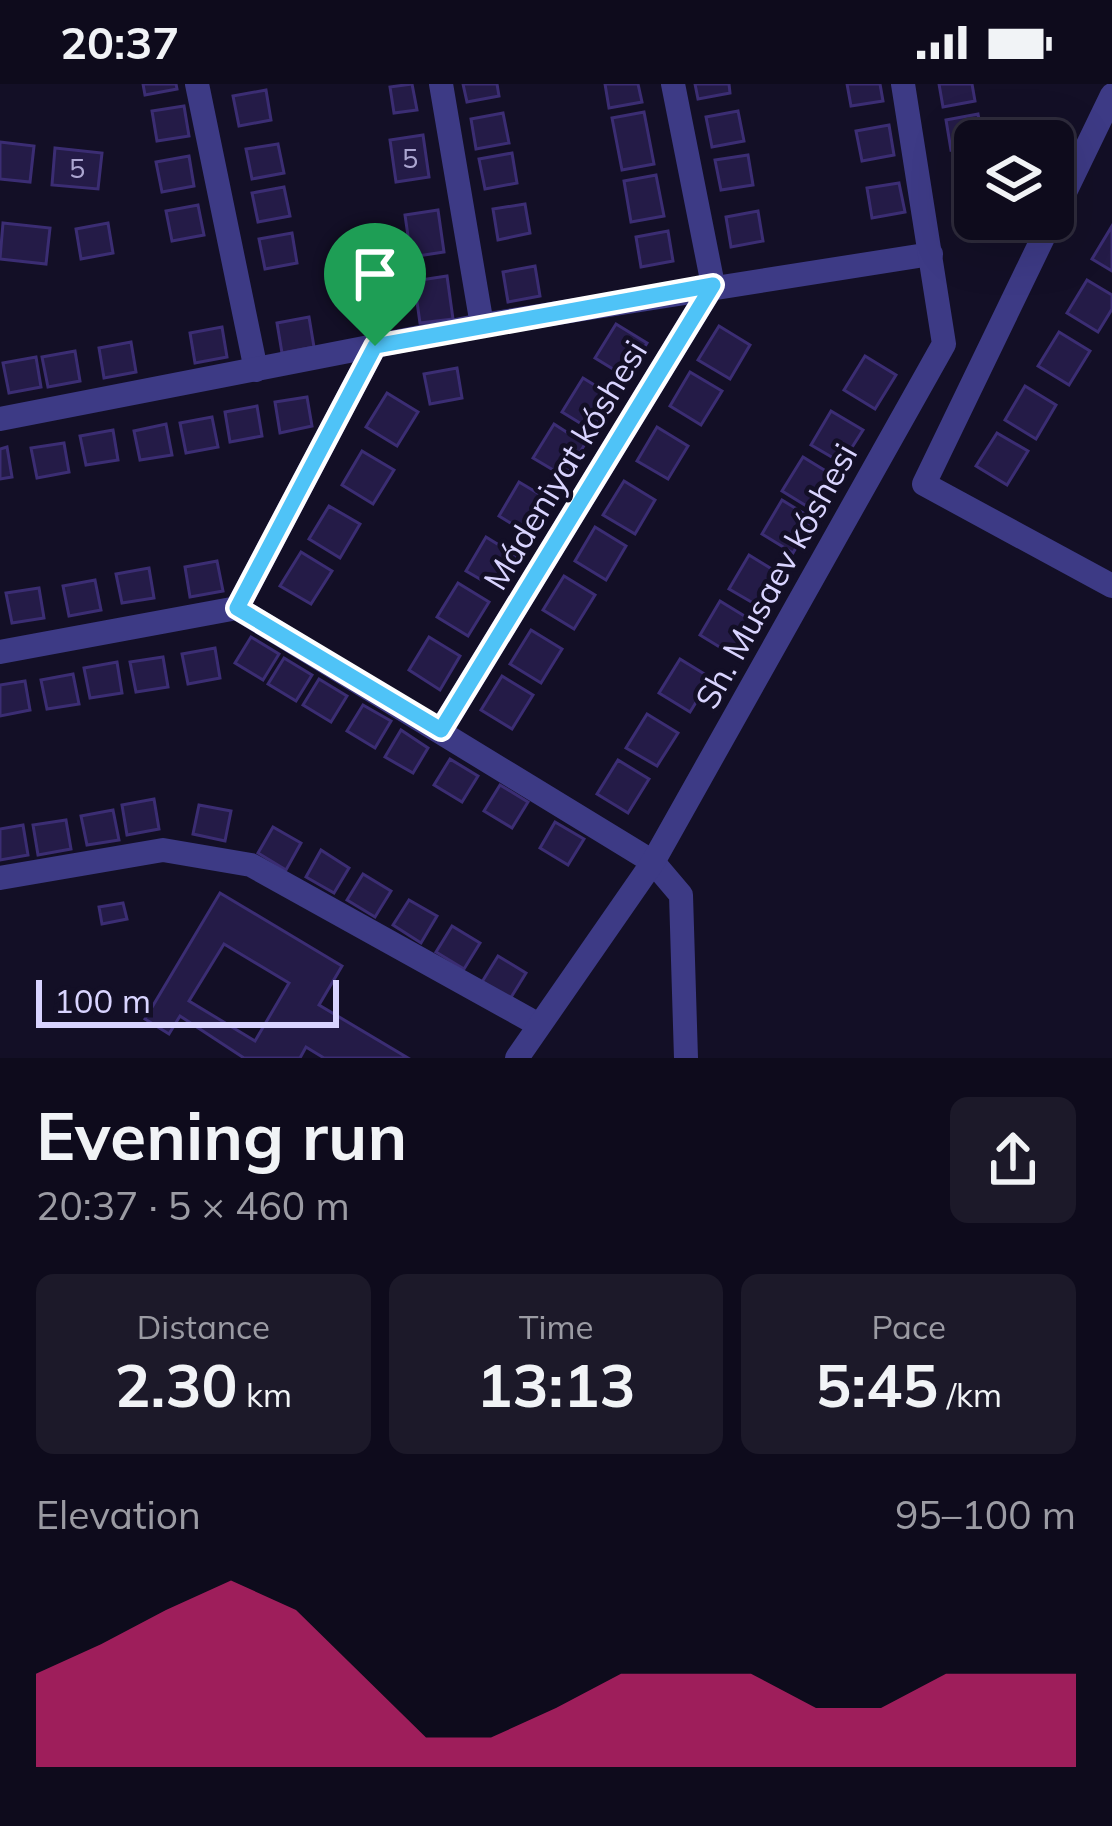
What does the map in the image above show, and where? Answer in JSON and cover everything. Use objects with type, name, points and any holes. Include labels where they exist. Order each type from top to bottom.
[{"type":"street","points":[[197,84],[256,370]]},
{"type":"street","points":[[441,84],[482,325]]},
{"type":"street","points":[[673,84],[713,285]]},
{"type":"street","name":"Sh. Musaev kóshesi","points":[[517,1058],[653,862],[944,344],[903,84]]},
{"type":"street","points":[[1074,174],[1112,95]]},
{"type":"street","points":[[1042,240],[924,484],[1112,586]]},
{"type":"street","points":[[0,419],[482,325],[932,254]]},
{"type":"street","name":"Mádeniyat kóshesi","points":[[441,730],[713,285]]},
{"type":"street","points":[[237,608],[375,346]]},
{"type":"street","points":[[0,652],[237,608],[653,862],[681,895],[686,1058]]},
{"type":"street","points":[[0,878],[163,850],[250,865],[539,1025]]},
{"type":"building","points":[[143,84],[176,84],[177,89],[145,95]]},
{"type":"building","points":[[412,84],[417,110],[394,113],[390,87]]},
{"type":"building","points":[[463,84],[497,84],[499,96],[467,102]]},
{"type":"building","points":[[605,84],[638,84],[642,102],[609,108]]},
{"type":"building","points":[[695,84],[729,84],[730,93],[698,99]]},
{"type":"building","points":[[847,84],[880,84],[883,101],[851,106]]},
{"type":"building","points":[[939,84],[972,84],[975,101],[943,107]]},
{"type":"building","points":[[266,90],[271,120],[239,126],[233,96]]},
{"type":"building","points":[[184,106],[189,136],[157,141],[152,111]]},
{"type":"building","points":[[738,111],[744,141],[712,147],[706,117]]},
{"type":"building","points":[[644,112],[654,164],[622,170],[612,118]]},
{"type":"building","points":[[503,113],[509,143],[476,149],[471,119]]},
{"type":"building","points":[[978,114],[979,120],[954,120],[951,150],[946,120]]},
{"type":"building","points":[[889,125],[894,155],[862,161],[856,131]]},
{"type":"building","points":[[423,135],[429,177],[396,182],[390,140]]},
{"type":"building","points":[[0,142],[34,146],[30,182],[0,179]]},
{"type":"building","points":[[278,144],[284,173],[252,179],[246,149]]},
{"type":"building","points":[[55,148],[102,153],[98,189],[52,185]]},
{"type":"building","points":[[512,153],[517,183],[485,189],[479,159]]},
{"type":"building","points":[[748,155],[753,185],[721,190],[715,160]]},
{"type":"building","points":[[189,156],[194,186],[162,192],[156,162]]},
{"type":"building","points":[[656,175],[664,216],[631,222],[624,181]]},
{"type":"building","points":[[899,183],[905,212],[872,218],[867,188]]},
{"type":"building","points":[[284,187],[290,216],[258,222],[252,193]]},
{"type":"building","points":[[525,204],[530,233],[498,240],[493,209]]},
{"type":"building","points":[[198,205],[204,235],[172,241],[166,211]]},
{"type":"building","points":[[438,210],[444,252],[411,257],[405,215]]},
{"type":"building","points":[[758,211],[763,241],[731,247],[726,217]]},
{"type":"building","points":[[3,223],[50,228],[46,264],[0,259]]},
{"type":"building","points":[[108,223],[113,253],[81,259],[76,229]]},
{"type":"building","points":[[1112,226],[1112,271],[1092,259]]},
{"type":"building","points":[[668,231],[673,261],[641,267],[636,237]]},
{"type":"building","points":[[292,233],[297,263],[265,269],[259,239]]},
{"type":"building","points":[[535,266],[540,296],[508,302],[503,272]]},
{"type":"building","points":[[447,276],[453,319],[420,323],[414,281]]},
{"type":"building","points":[[1087,280],[1112,295],[1112,309],[1098,332],[1067,313]]},
{"type":"building","points":[[309,317],[314,347],[282,353],[277,323]]},
{"type":"building","points":[[616,324],[647,343],[626,377],[595,358]]},
{"type":"building","points":[[719,326],[750,345],[730,379],[698,360]]},
{"type":"building","points":[[222,327],[227,357],[195,363],[190,333]]},
{"type":"building","points":[[1059,332],[1090,351],[1069,385],[1038,366]]},
{"type":"building","points":[[131,342],[136,372],[104,378],[99,348]]},
{"type":"building","points":[[75,351],[80,381],[48,387],[42,357]]},
{"type":"building","points":[[865,356],[896,375],[875,409],[844,390]]},
{"type":"building","points":[[36,357],[41,387],[9,393],[3,363]]},
{"type":"building","points":[[457,368],[462,398],[430,404],[424,374]]},
{"type":"building","points":[[690,372],[722,391],[701,425],[670,406]]},
{"type":"building","points":[[583,378],[614,397],[593,431],[562,412]]},
{"type":"building","points":[[1025,386],[1056,405],[1036,439],[1005,420]]},
{"type":"building","points":[[387,393],[418,412],[397,446],[366,427]]},
{"type":"building","points":[[307,397],[312,426],[280,433],[275,402]]},
{"type":"building","points":[[257,406],[262,436],[230,442],[225,412]]},
{"type":"building","points":[[831,411],[863,430],[842,463],[811,445]]},
{"type":"building","points":[[212,417],[218,447],[186,453],[180,423]]},
{"type":"building","points":[[166,424],[172,455],[140,460],[134,431]]},
{"type":"building","points":[[554,424],[585,444],[565,477],[533,458]]},
{"type":"building","points":[[657,427],[688,446],[668,479],[637,461]]},
{"type":"building","points":[[113,430],[118,460],[86,465],[80,436]]},
{"type":"building","points":[[997,433],[1028,451],[1007,485],[976,466]]},
{"type":"building","points":[[64,443],[69,472],[37,478],[31,448]]},
{"type":"building","points":[[7,447],[12,477],[0,479],[0,449]]},
{"type":"building","points":[[362,451],[394,470],[373,504],[342,485]]},
{"type":"building","points":[[803,457],[834,476],[813,510],[782,491]]},
{"type":"building","points":[[624,481],[655,500],[635,534],[603,515]]},
{"type":"building","points":[[519,482],[551,501],[530,535],[499,516]]},
{"type":"building","points":[[782,500],[813,519],[793,553],[762,534]]},
{"type":"building","points":[[329,506],[360,524],[340,558],[309,539]]},
{"type":"building","points":[[595,527],[626,546],[606,580],[575,561]]},
{"type":"building","points":[[486,537],[517,556],[497,589],[466,571]]},
{"type":"building","points":[[301,552],[332,571],[311,604],[280,586]]},
{"type":"building","points":[[749,555],[780,574],[760,607],[729,589]]},
{"type":"building","points":[[217,561],[223,591],[190,597],[185,567]]},
{"type":"building","points":[[149,568],[154,598],[122,603],[116,574]]},
{"type":"building","points":[[564,576],[595,595],[574,629],[543,610]]},
{"type":"building","points":[[95,580],[101,610],[69,616],[63,586]]},
{"type":"building","points":[[458,583],[489,602],[468,636],[437,617]]},
{"type":"building","points":[[39,588],[44,618],[12,623],[6,593]]},
{"type":"building","points":[[720,601],[751,620],[731,654],[700,635]]},
{"type":"building","points":[[531,630],[562,649],[541,683],[510,664]]},
{"type":"building","points":[[251,637],[279,654],[263,680],[235,663]]},
{"type":"building","points":[[429,637],[460,656],[440,690],[409,670]]},
{"type":"building","points":[[215,648],[220,678],[188,684],[182,654]]},
{"type":"building","points":[[163,657],[168,687],[136,692],[130,662]]},
{"type":"building","points":[[284,658],[312,675],[296,701],[268,684]]},
{"type":"building","points":[[680,659],[711,678],[690,712],[659,693]]},
{"type":"building","points":[[117,662],[122,693],[90,698],[84,668]]},
{"type":"building","points":[[73,674],[79,704],[47,709],[41,680]]},
{"type":"building","points":[[502,676],[533,695],[512,729],[481,710]]},
{"type":"building","points":[[319,679],[347,696],[331,722],[303,705]]},
{"type":"building","points":[[25,681],[30,710],[0,716],[0,685]]},
{"type":"building","points":[[363,705],[391,721],[375,748],[347,731]]},
{"type":"building","points":[[647,714],[678,733],[657,766],[626,748]]},
{"type":"building","points":[[401,730],[428,748],[413,773],[385,757]]},
{"type":"building","points":[[450,759],[478,776],[462,802],[434,785]]},
{"type":"building","points":[[618,760],[649,779],[628,813],[597,794]]},
{"type":"building","points":[[500,785],[528,802],[512,828],[484,811]]},
{"type":"building","points":[[154,799],[159,829],[127,835],[122,805]]},
{"type":"building","points":[[199,805],[231,811],[225,841],[193,834]]},
{"type":"building","points":[[113,810],[119,840],[87,845],[81,816]]},
{"type":"building","points":[[66,820],[71,849],[38,855],[33,825]]},
{"type":"building","points":[[555,822],[584,839],[568,865],[540,848]]},
{"type":"building","points":[[23,825],[28,855],[0,860],[0,829]]},
{"type":"building","points":[[273,827],[301,843],[286,870],[258,853]]},
{"type":"building","points":[[321,850],[349,868],[334,893],[306,877]]},
{"type":"building","points":[[363,874],[391,891],[375,917],[347,900]]},
{"type":"building","points":[[220,893],[342,966],[319,1005],[408,1058],[324,1058],[306,1047],[300,1058],[244,1058],[180,1016],[169,1034],[145,1019]],"holes":[[[224,944],[289,983],[255,1041],[189,1001]]]},
{"type":"building","points":[[409,900],[437,916],[421,943],[393,925]]},
{"type":"building","points":[[123,903],[127,919],[102,924],[99,907]]},
{"type":"building","points":[[452,926],[480,943],[464,969],[436,952]]},
{"type":"building","points":[[498,956],[526,973],[510,999],[482,982]]},
{"type":"route","points":[[713,285],[441,730],[237,608],[375,346],[713,285]]}]
